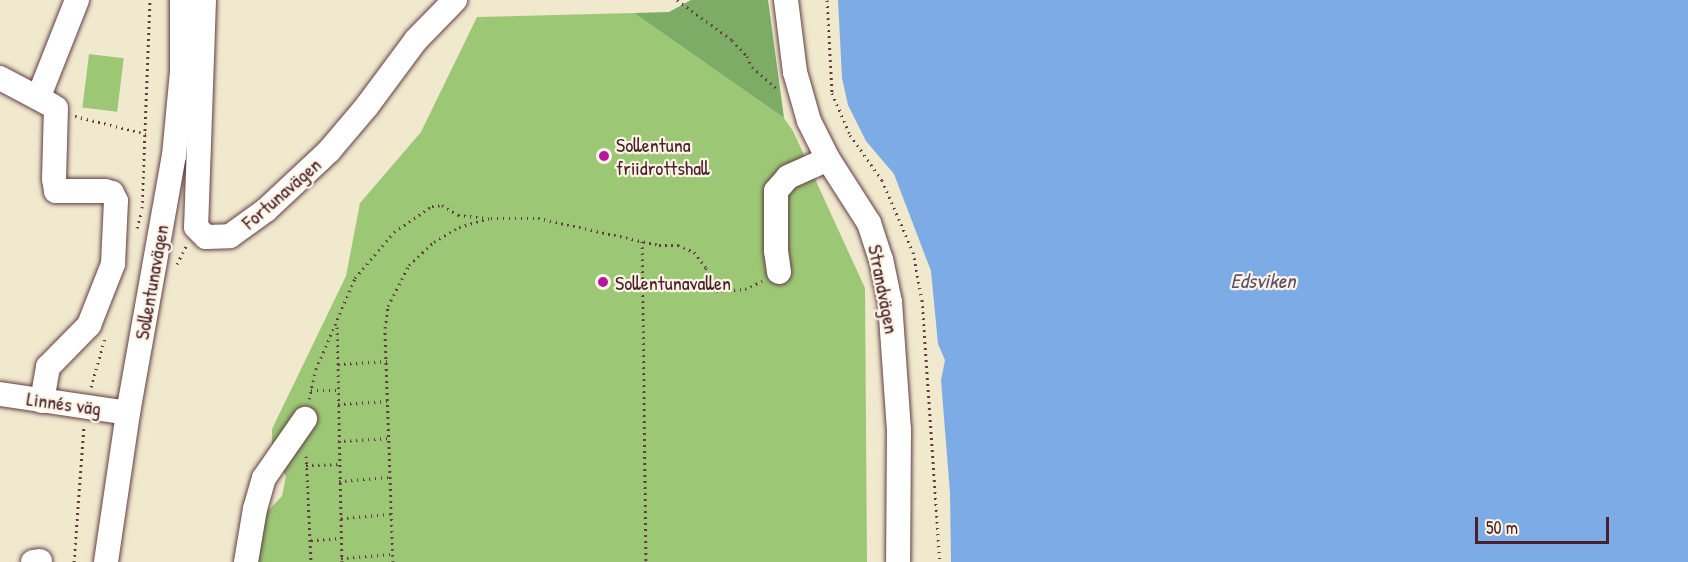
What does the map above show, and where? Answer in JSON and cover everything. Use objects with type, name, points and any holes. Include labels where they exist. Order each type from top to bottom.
[{"type":"street","points":[[42,401],[48,367],[89,325],[113,264],[116,201],[112,193],[56,191],[54,178],[53,106],[77,0]]},
{"type":"street","name":"Sollentunavägen","points":[[106,562],[128,413],[174,156],[182,71],[182,0]]},
{"type":"street","points":[[196,227],[204,0]]},
{"type":"street","name":"Fortunavägen","points":[[196,227],[206,237],[230,236],[266,210],[329,151],[367,106],[416,40],[455,0]]},
{"type":"street","name":"Strandvägen","points":[[786,0],[795,72],[809,122],[828,159],[869,223],[881,259],[890,302],[899,430],[898,562]]},
{"type":"street","points":[[0,78],[53,106]]},
{"type":"street","points":[[779,272],[776,251],[776,191],[788,177],[828,159]]},
{"type":"street","name":"Linnés väg","points":[[0,394],[128,413]]},
{"type":"street","points":[[246,562],[255,509],[264,478],[305,419]]},
{"type":"path","points":[[677,0],[732,40],[747,56],[752,67],[765,76],[774,89],[783,92]]},
{"type":"path","points":[[53,106],[146,134]]},
{"type":"path","points":[[305,419],[316,369],[355,278],[394,232],[432,206],[442,205],[458,215],[538,218],[642,241],[678,245],[694,252],[706,268],[716,291],[745,289],[779,272]]},
{"type":"path","points":[[393,562],[387,401],[388,306],[409,265],[434,242],[459,227],[491,218]]},
{"type":"path","points":[[172,274],[196,227]]},
{"type":"path","points":[[642,241],[646,562]]},
{"type":"path","points":[[337,324],[341,560],[392,554]]},
{"type":"path","points":[[338,364],[387,361]]},
{"type":"path","points":[[312,390],[338,390]]},
{"type":"path","points":[[338,404],[387,401]]},
{"type":"path","points":[[338,441],[389,438]]},
{"type":"path","points":[[306,453],[311,562]]},
{"type":"path","points":[[306,465],[338,464]]},
{"type":"path","points":[[339,481],[389,477]]},
{"type":"path","points":[[341,518],[391,514]]},
{"type":"path","points":[[311,540],[341,538]]},
{"type":"green space","points":[[691,0],[768,0],[784,118],[634,13],[669,12]]},
{"type":"green space","name":"Sollentunavallen","points":[[634,13],[784,118],[793,131],[865,288],[867,562],[255,562],[265,514],[282,496],[286,476],[272,457],[272,429],[346,276],[360,203],[421,132],[477,17]]},
{"type":"green space","points":[[89,54],[124,58],[117,112],[82,108]]},
{"type":"water","name":"Edsviken","points":[[838,0],[1688,0],[1688,562],[951,562],[950,493],[941,380],[945,360],[938,344],[931,271],[894,174],[866,141],[848,105],[842,78]]},
{"type":"place","name":"Sollentuna friidrottshall","points":[[604,156]]},
{"type":"place","name":"Sollentunavallen","points":[[603,282]]}]
